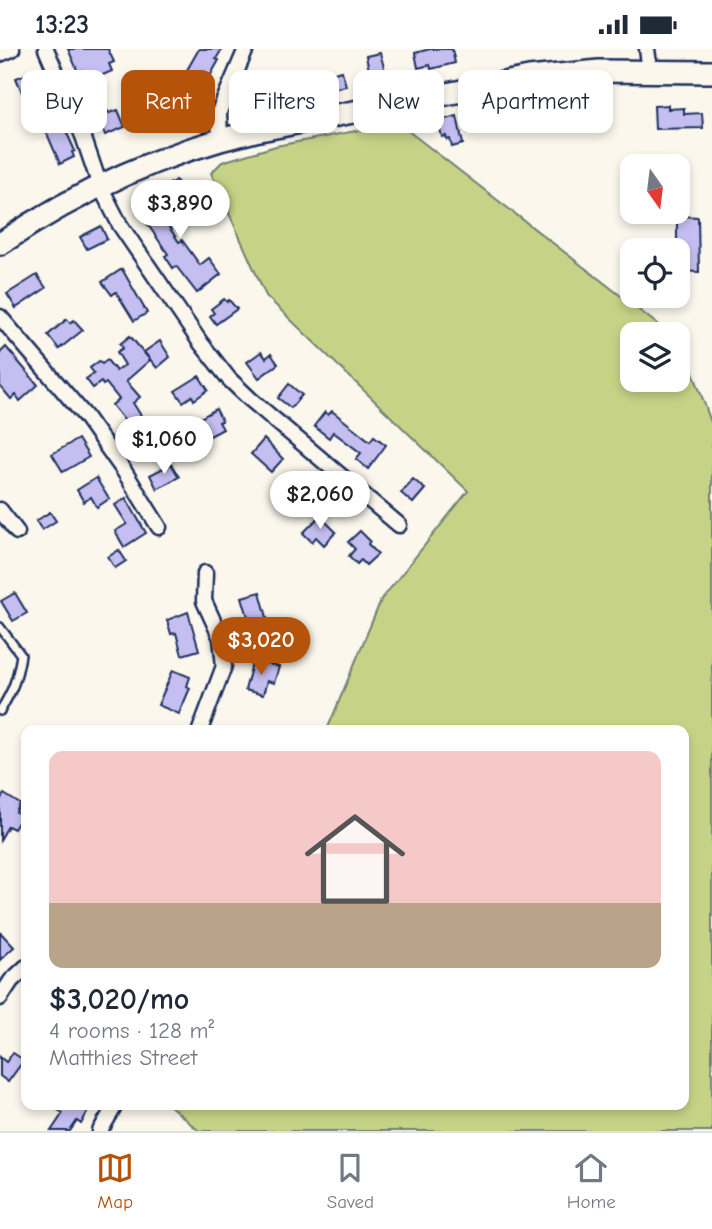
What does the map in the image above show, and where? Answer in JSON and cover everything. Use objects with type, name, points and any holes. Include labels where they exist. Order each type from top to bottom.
[{"type":"main road","points":[[2,241],[100,185],[220,139],[529,78],[599,71],[712,72]]},
{"type":"street","points":[[0,54],[12,49]]},
{"type":"street","points":[[46,49],[83,136],[100,185],[120,225],[200,342],[229,379],[307,449],[399,525]]},
{"type":"street","points":[[220,139],[219,112],[246,49]]},
{"type":"street","points":[[647,49],[650,71]]},
{"type":"street","points":[[0,317],[85,416],[159,527]]},
{"type":"street","points":[[0,510],[17,532]]},
{"type":"street","points":[[202,725],[224,666],[221,638],[204,601],[205,573]]},
{"type":"street","points":[[0,997],[21,972]]},
{"type":"street","points":[[100,1131],[112,1110]]},
{"type":"lane","points":[[0,627],[21,655],[14,689],[0,711]]},
{"type":"green space","points":[[353,131],[411,133],[620,295],[620,308],[636,308],[655,322],[620,322],[620,392],[690,392],[690,364],[712,425],[712,1131],[199,1131],[175,1110],[689,1110],[689,725],[329,725],[381,600],[468,491],[266,296],[211,173],[222,162],[276,146]]},
{"type":"building","points":[[68,49],[108,49],[114,62],[109,64],[112,71],[107,73],[107,70],[77,70]]},
{"type":"building","points":[[199,49],[222,49],[213,70],[187,70]]},
{"type":"building","points":[[430,49],[452,49],[455,63],[431,69],[430,65],[418,68],[415,53]]},
{"type":"building","points":[[380,53],[385,70],[369,70],[366,56]]},
{"type":"building","points":[[342,71],[346,86],[339,87],[339,72]]},
{"type":"building","points":[[21,76],[21,90],[16,78]]},
{"type":"building","points":[[668,105],[668,109],[684,108],[684,114],[702,113],[703,128],[655,129],[654,106]]},
{"type":"building","points":[[107,110],[109,113],[118,110],[121,129],[105,135]]},
{"type":"building","points":[[457,116],[458,133],[461,133],[463,144],[452,147],[450,139],[442,137],[444,119]]},
{"type":"building","points":[[47,133],[67,133],[75,151],[72,152],[74,157],[60,164]]},
{"type":"building","points":[[176,180],[193,209],[167,224],[200,265],[209,258],[221,274],[197,293],[176,266],[173,268],[165,256],[168,254],[146,222],[169,206],[159,190]]},
{"type":"building","points":[[690,217],[698,217],[699,272],[690,272],[690,238],[677,238],[677,224],[690,224]]},
{"type":"building","points":[[101,226],[107,239],[87,249],[80,237]]},
{"type":"building","points":[[122,269],[147,313],[134,321],[116,292],[112,295],[102,282]]},
{"type":"building","points":[[37,275],[46,288],[16,308],[7,294]]},
{"type":"building","points":[[224,299],[227,302],[229,300],[237,309],[216,324],[210,316],[214,313],[211,309]]},
{"type":"building","points":[[67,319],[70,323],[74,320],[83,330],[59,349],[48,335]]},
{"type":"building","points":[[130,336],[150,360],[126,381],[140,397],[133,403],[152,433],[136,443],[125,427],[128,425],[112,405],[119,399],[106,383],[103,385],[101,382],[93,388],[86,379],[94,373],[90,368],[99,361],[102,364],[107,360],[116,371],[125,365],[117,352],[123,348],[120,344]]},
{"type":"building","points":[[160,341],[170,357],[157,368],[144,352]]},
{"type":"building","points":[[6,347],[38,385],[20,401],[16,395],[11,399],[0,386],[0,353]]},
{"type":"building","points":[[261,352],[266,358],[271,354],[278,364],[259,378],[247,362]]},
{"type":"building","points":[[199,376],[208,390],[194,400],[192,396],[183,402],[175,391]]},
{"type":"building","points":[[289,384],[302,395],[291,408],[278,398]]},
{"type":"building","points":[[216,409],[223,429],[193,445],[196,449],[186,455],[183,450],[171,457],[166,450],[198,430],[194,422]]},
{"type":"building","points":[[332,411],[370,441],[374,436],[386,445],[368,469],[356,459],[361,453],[333,432],[329,438],[314,426],[325,412],[328,415]]},
{"type":"building","points":[[78,439],[89,457],[63,472],[52,454]]},
{"type":"building","points":[[264,439],[283,459],[271,472],[251,454]]},
{"type":"building","points":[[171,464],[179,477],[157,489],[150,475]]},
{"type":"building","points":[[96,478],[109,499],[97,507],[91,497],[84,502],[77,490]]},
{"type":"building","points":[[413,479],[425,489],[413,503],[401,493]]},
{"type":"building","points":[[126,498],[146,533],[124,547],[115,531],[127,524],[115,505]]},
{"type":"building","points":[[50,512],[56,521],[42,530],[36,521]]},
{"type":"building","points":[[320,516],[336,532],[324,545],[316,537],[312,542],[303,533]]},
{"type":"building","points":[[360,531],[378,554],[366,565],[361,560],[357,564],[349,556],[355,549],[348,542]]},
{"type":"building","points":[[119,550],[126,561],[115,568],[108,557]]},
{"type":"building","points":[[260,592],[268,621],[251,627],[242,597]]},
{"type":"building","points":[[15,593],[27,613],[13,621],[1,601]]},
{"type":"building","points":[[188,612],[199,650],[182,655],[176,633],[171,634],[167,620]]},
{"type":"building","points":[[253,660],[279,667],[274,683],[267,681],[263,695],[245,690]]},
{"type":"building","points":[[173,670],[190,677],[187,686],[190,688],[179,714],[158,705]]},
{"type":"building","points":[[4,794],[20,804],[16,812],[21,818],[14,829],[8,826],[0,840],[0,800]]},
{"type":"building","points":[[0,932],[14,947],[0,960]]},
{"type":"building","points":[[13,1053],[21,1058],[21,1064],[8,1082],[0,1076],[0,1057],[6,1062]]},
{"type":"building","points":[[58,1110],[89,1110],[81,1124],[77,1121],[70,1131],[51,1131],[63,1113]]}]
